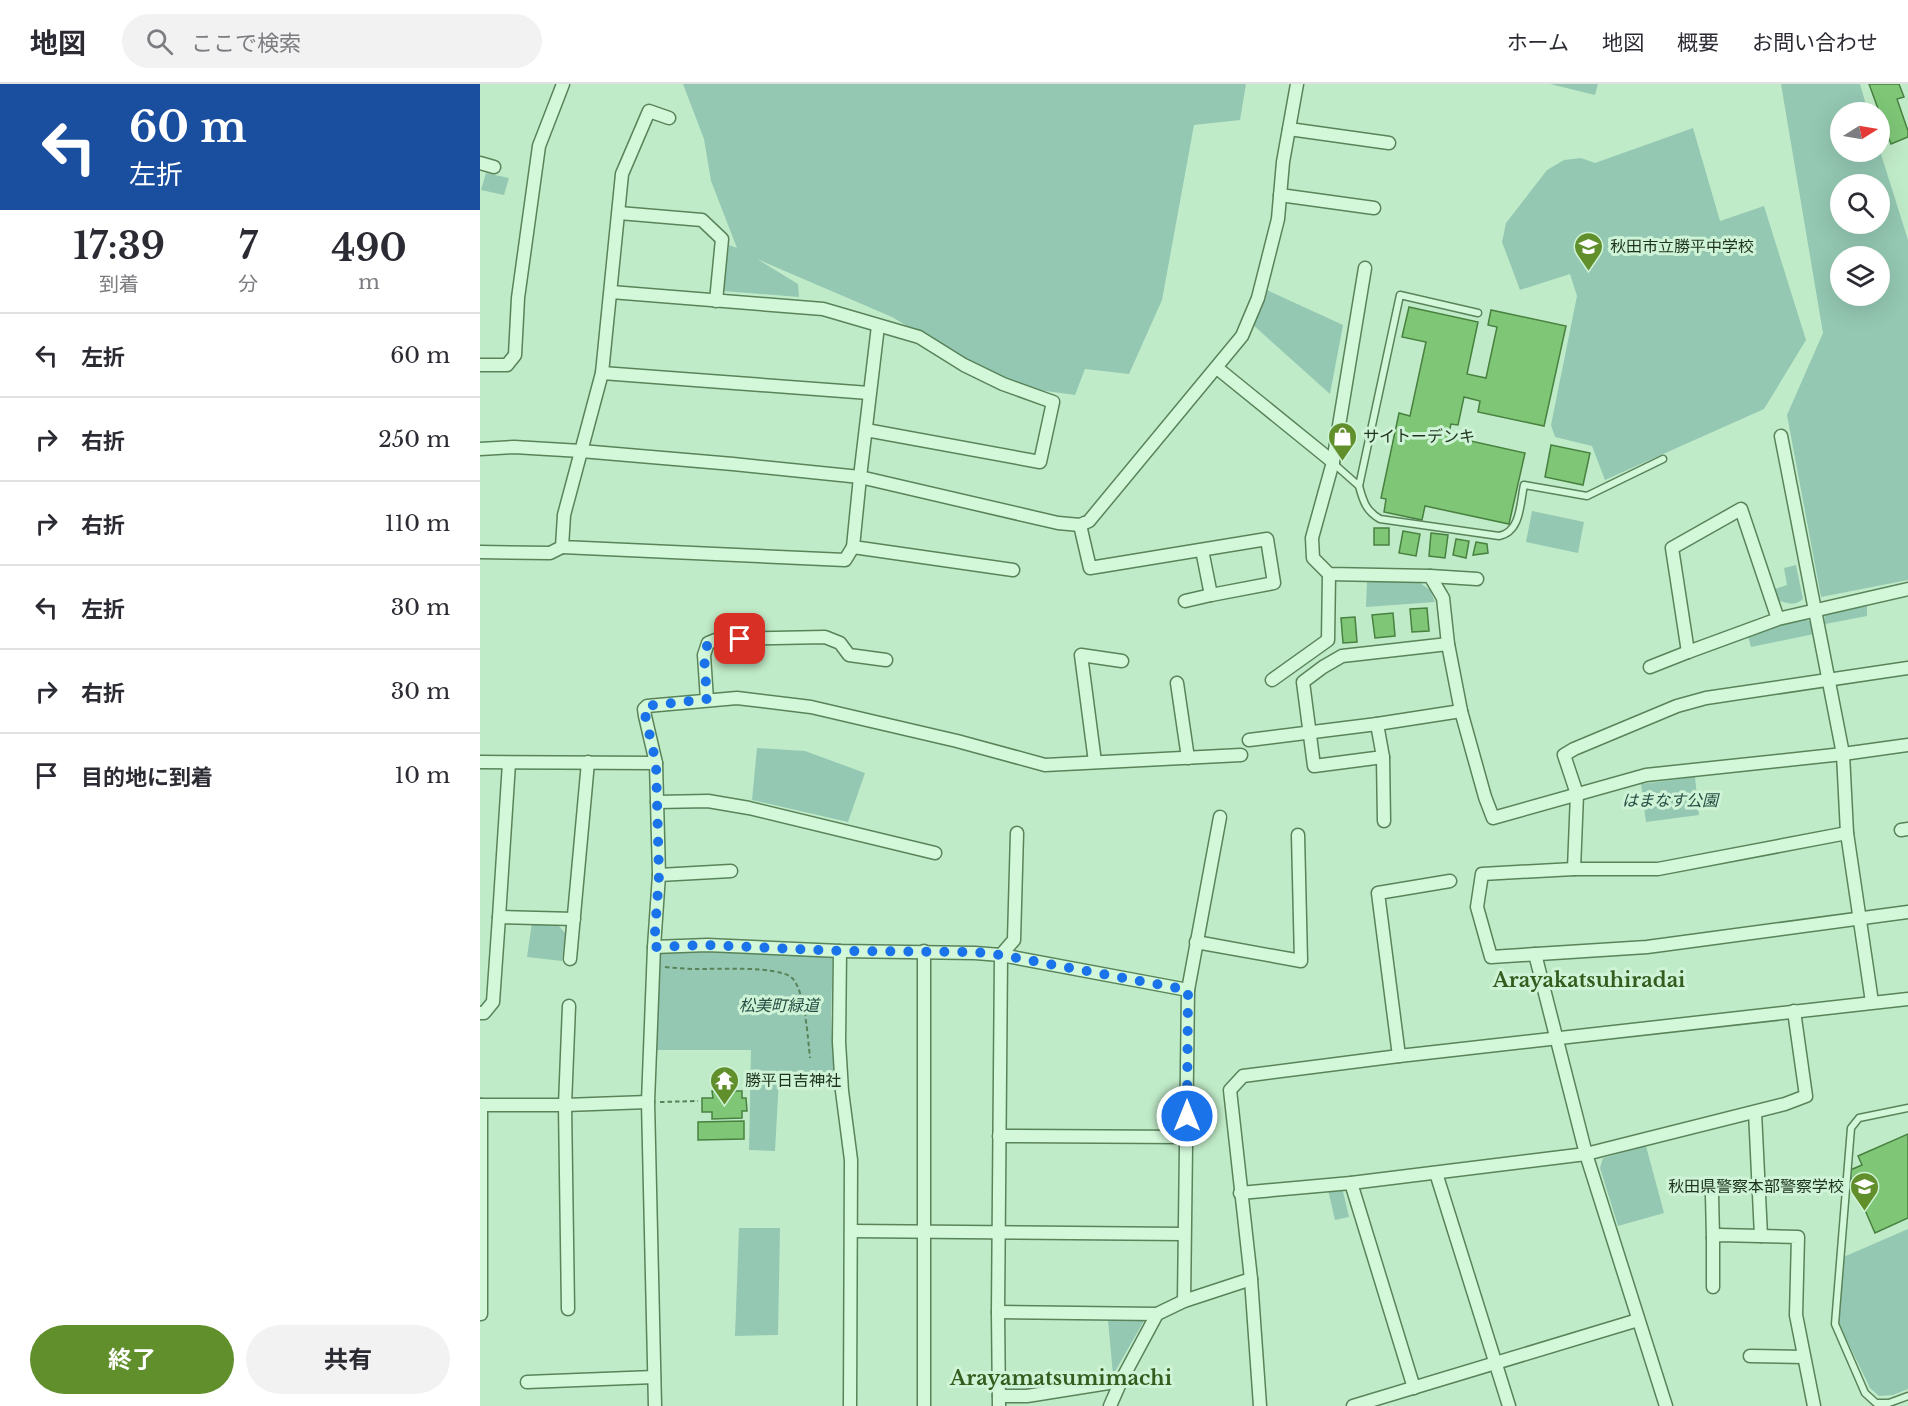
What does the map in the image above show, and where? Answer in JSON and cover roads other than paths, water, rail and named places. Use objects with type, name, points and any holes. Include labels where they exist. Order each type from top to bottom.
[{"type":"street","points":[[480,365],[507,365],[515,355],[518,298],[539,146],[563,84]]},
{"type":"street","points":[[480,449],[514,447],[581,451],[860,477],[1059,523],[1080,525],[1089,521],[1242,336],[1258,298],[1278,219],[1297,84]]},
{"type":"street","points":[[562,547],[564,515],[602,373],[622,174],[649,111],[669,118]]},
{"type":"street","points":[[1289,129],[1389,143]]},
{"type":"street","points":[[480,163],[494,167]]},
{"type":"street","points":[[1280,195],[1374,208]]},
{"type":"street","points":[[619,213],[702,220],[722,239],[716,301]]},
{"type":"street","points":[[1365,268],[1333,462],[1312,538],[1313,558],[1329,574],[1477,579]]},
{"type":"street","points":[[611,292],[823,309],[919,337],[964,365],[1003,384],[1053,402],[1040,462],[866,430]]},
{"type":"street","points":[[480,552],[550,553],[562,547],[845,560],[853,547],[878,326]]},
{"type":"street","points":[[1217,368],[1333,462]]},
{"type":"street","points":[[602,373],[869,393]]},
{"type":"street","points":[[1781,436],[1843,754],[1847,833],[1872,1002]]},
{"type":"street","points":[[1688,652],[1672,548],[1741,509],[1778,619]]},
{"type":"street","points":[[1080,525],[1090,568],[1267,539],[1274,583],[1185,601]]},
{"type":"street","points":[[853,547],[1013,570]]},
{"type":"street","points":[[1202,550],[1211,595]]},
{"type":"street","points":[[1272,680],[1328,640],[1329,574]]},
{"type":"street","points":[[1430,576],[1443,598],[1448,644],[1461,711],[1493,818],[1646,775],[1908,745]]},
{"type":"street","points":[[1650,667],[1778,619],[1908,589]]},
{"type":"street","points":[[707,699],[704,655],[708,643],[718,639],[825,637],[840,643],[849,655],[886,660]]},
{"type":"street","points":[[1383,757],[1314,766],[1303,682],[1342,656],[1448,644]]},
{"type":"street","points":[[1095,762],[1082,655],[1122,661]]},
{"type":"street","points":[[1574,869],[1577,794],[1564,755],[1696,700],[1908,668]]},
{"type":"street","points":[[1177,683],[1188,758]]},
{"type":"street","points":[[655,1406],[648,1102],[659,875],[656,763],[644,710],[647,706],[737,698],[811,707],[957,741],[1045,765],[1241,755]]},
{"type":"street","points":[[1249,740],[1461,711]]},
{"type":"street","points":[[1377,724],[1383,757],[1384,821]]},
{"type":"street","points":[[480,762],[656,763]]},
{"type":"street","points":[[570,959],[588,762]]},
{"type":"street","points":[[480,1012],[484,1013],[493,1002],[509,763]]},
{"type":"street","points":[[657,802],[708,801],[749,808],[935,853]]},
{"type":"street","points":[[1184,1301],[1188,990],[1220,817]]},
{"type":"street","points":[[1017,833],[1014,940],[1001,955],[999,1401],[1121,1381]]},
{"type":"street","points":[[1847,833],[1658,869],[1574,869],[1482,874],[1477,907],[1491,957],[1647,947],[1908,912]]},
{"type":"street","points":[[1196,942],[1301,961],[1298,835]]},
{"type":"street","points":[[659,875],[731,871]]},
{"type":"street","points":[[1399,1056],[1378,893],[1450,881]]},
{"type":"street","points":[[499,917],[574,920]]},
{"type":"street","points":[[654,947],[707,945],[1001,955],[1188,990]]},
{"type":"street","points":[[840,951],[839,1042],[842,1091],[851,1161],[850,1406]]},
{"type":"street","points":[[924,951],[924,1406]]},
{"type":"street","points":[[1535,954],[1586,1154],[1666,1406]]},
{"type":"street","points":[[1260,1406],[1251,1279],[1230,1090],[1243,1076],[1399,1056],[1908,999]]},
{"type":"street","points":[[567,1309],[565,1105],[569,1006]]},
{"type":"street","points":[[1240,1193],[1351,1183],[1586,1154],[1785,1104],[1806,1096],[1794,1011]]},
{"type":"street","points":[[481,1314],[480,1105],[648,1102]]},
{"type":"street","points":[[1755,1112],[1761,1236]]},
{"type":"street","points":[[999,1136],[1187,1137]]},
{"type":"street","points":[[1436,1173],[1509,1406]]},
{"type":"street","points":[[1351,1183],[1414,1388]]},
{"type":"street","points":[[1712,1195],[1713,1287]]},
{"type":"street","points":[[852,1231],[1184,1234]]},
{"type":"street","points":[[1713,1238],[1719,1234],[1798,1237],[1796,1315],[1814,1406]]},
{"type":"street","points":[[998,1312],[1156,1314],[1184,1301],[1251,1279]]},
{"type":"street","points":[[1110,1406],[1156,1314]]},
{"type":"street","points":[[1353,1406],[1638,1320]]},
{"type":"street","points":[[1750,1356],[1804,1357]]},
{"type":"street","points":[[527,1382],[654,1377]]},
{"type":"lane","points":[[1478,313],[1400,295],[1359,486],[1364,505],[1374,516],[1380,519],[1499,536],[1506,535],[1515,527],[1524,485],[1587,496],[1663,459]]},
{"type":"lane","points":[[1333,462],[1359,486]]},
{"type":"lane","points":[[1908,1108],[1859,1118],[1851,1128],[1835,1324],[1865,1393],[1876,1403],[1889,1403],[1908,1396]]},
{"type":"place","name":"秋田市立勝平中学校","points":[[1589,272]]},
{"type":"place","name":"サイトーデンキ","points":[[1342,462]]},
{"type":"place","name":"勝平日吉神社","points":[[724,1106]]},
{"type":"place","name":"秋田県警察本部警察学校","points":[[1865,1212]]},
{"type":"district","name":"Arayakatsuhiradai","points":[[1589,980]]},
{"type":"district","name":"Arayamatsumimachi","points":[[1061,1378]]},
{"type":"park label","name":"はまなす公園","points":[[1670,800]]},
{"type":"park label","name":"松美町緑道","points":[[779,1005]]}]
